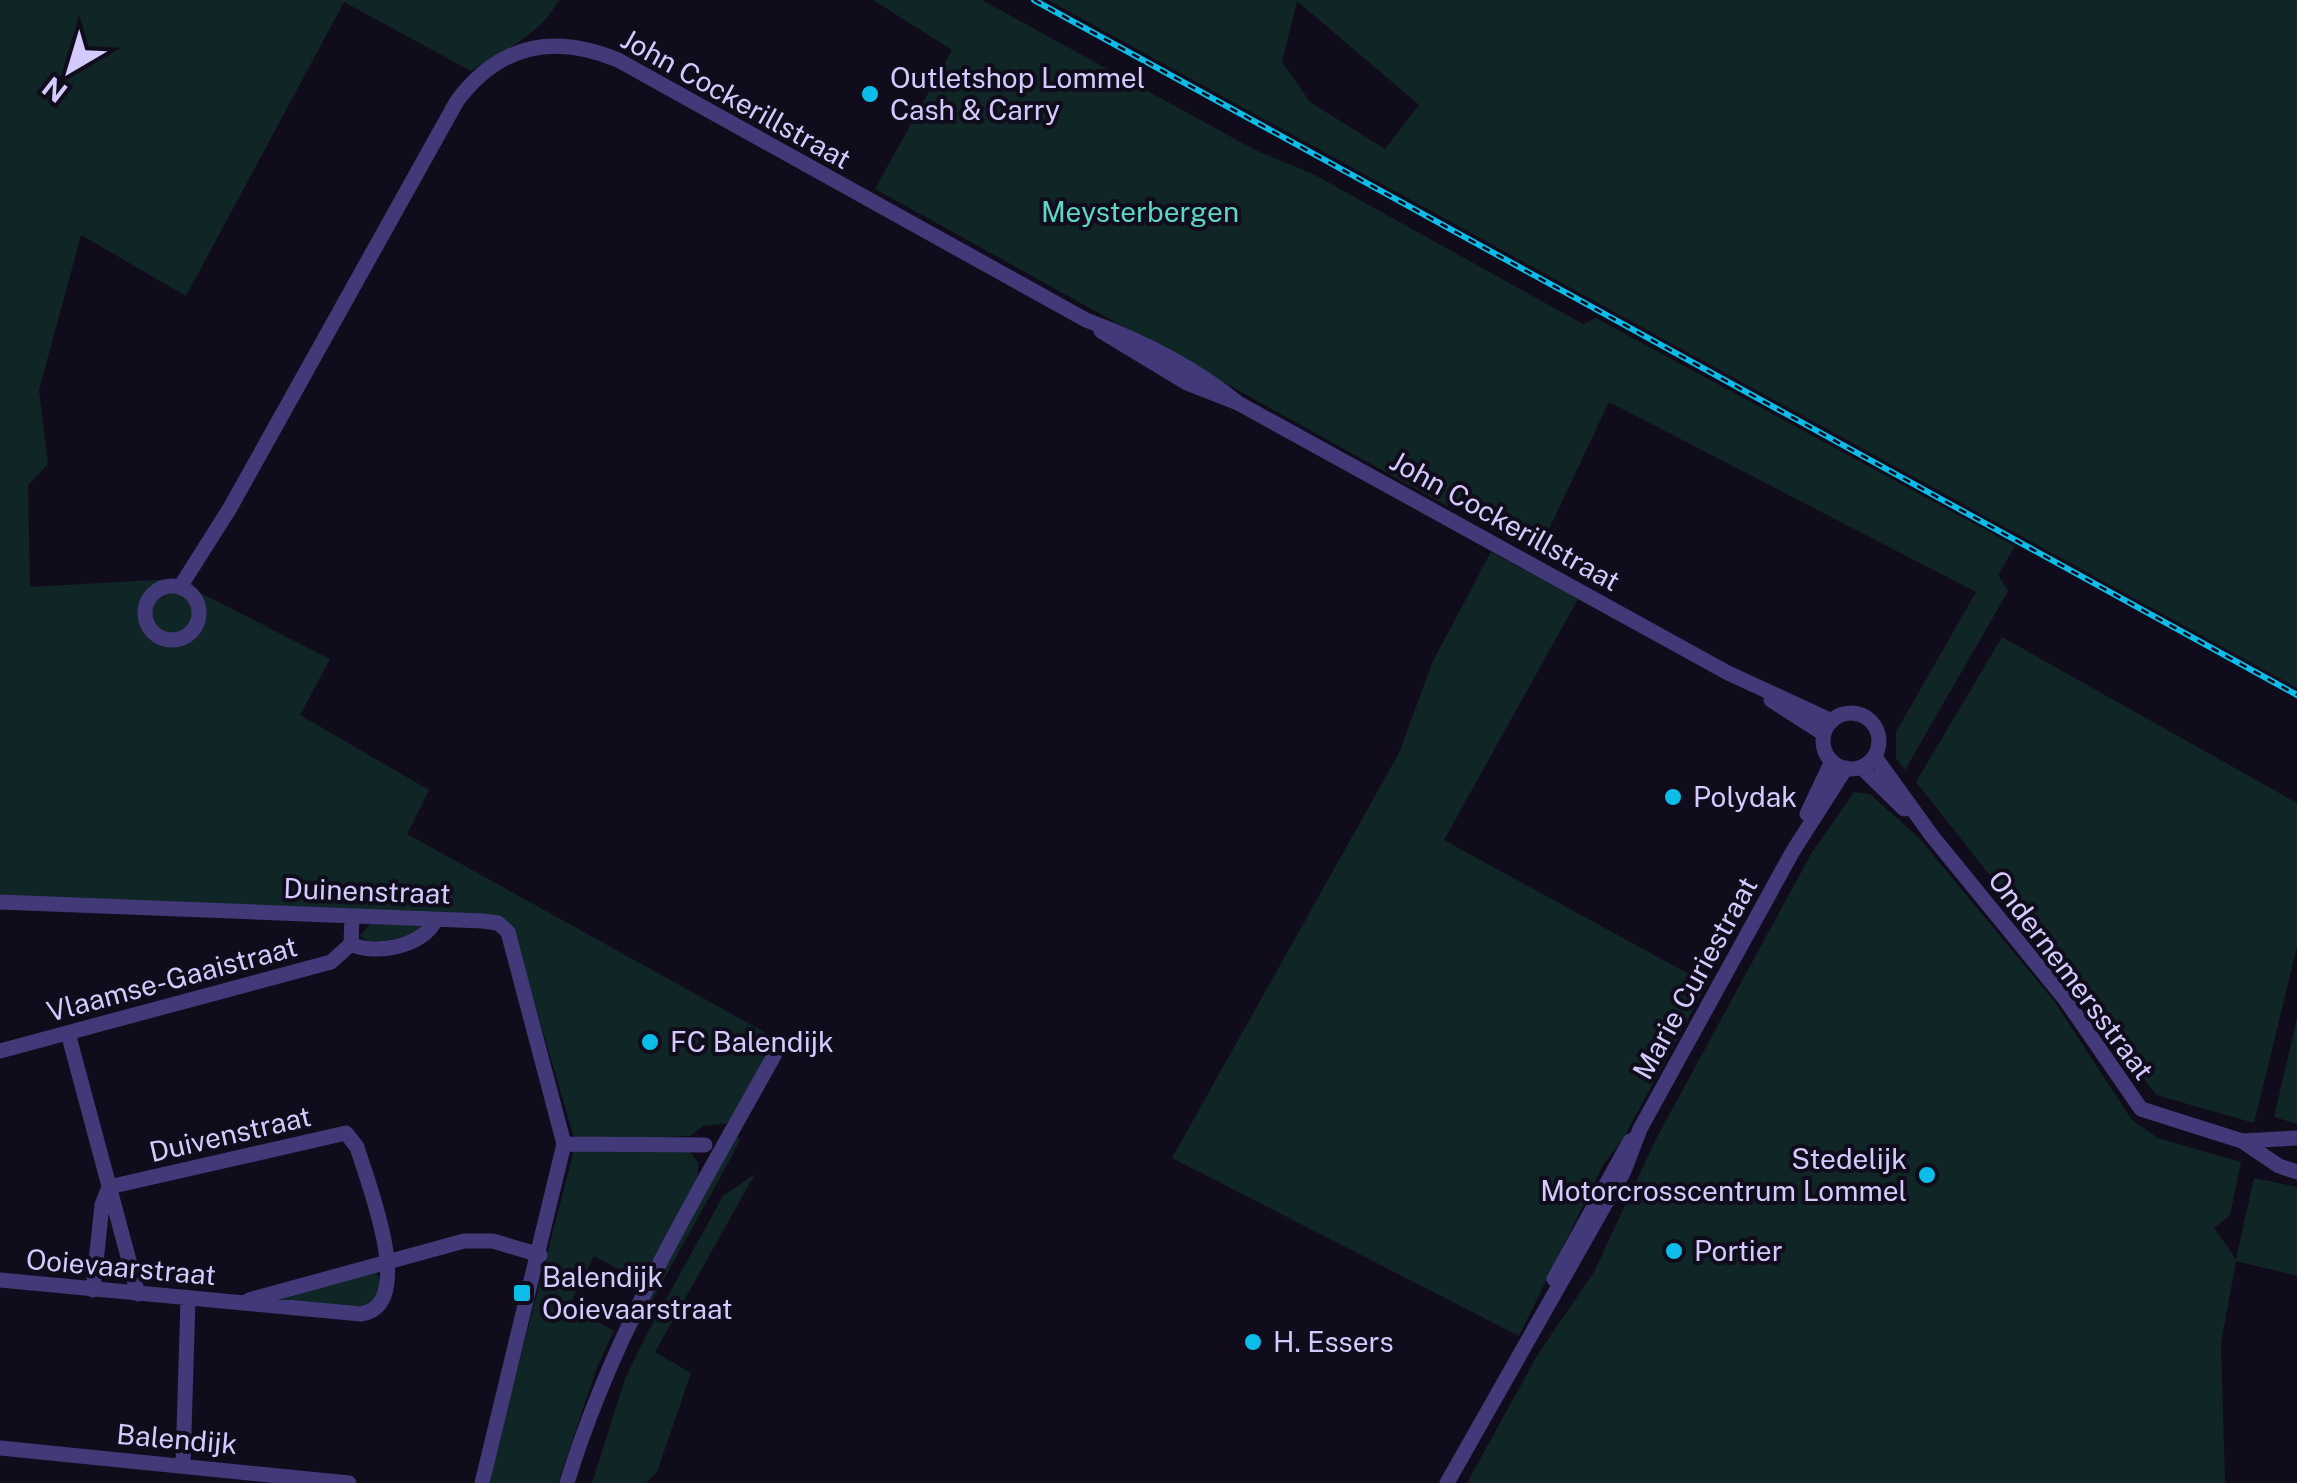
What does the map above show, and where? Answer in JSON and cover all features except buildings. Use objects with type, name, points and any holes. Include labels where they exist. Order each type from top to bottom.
[{"type":"street","name":"John Cockerillstraat","points":[[186,591],[456,102],[482,72],[534,45],[575,46],[618,60],[1086,320],[1122,348],[1187,384],[1238,403],[1828,728],[1848,714],[1866,717],[1879,740],[1853,763]]},
{"type":"street","points":[[1828,728],[1853,763]]},
{"type":"street","name":"Ondernemersstraat","points":[[1853,763],[1932,836],[2053,983],[2141,1109],[2242,1141],[2278,1166],[2297,1172]]},
{"type":"street","name":"Marie Curiestraat","points":[[1447,1483],[1624,1172],[1640,1128],[1793,851],[1853,763]]},
{"type":"street","name":"Duinenstraat","points":[[0,902],[436,919],[498,924],[508,932],[564,1144],[482,1483]]},
{"type":"street","points":[[350,944],[352,916]]},
{"type":"street","name":"Vlaamse-Gaaistraat","points":[[0,1051],[332,962],[350,944],[368,951],[423,937],[436,919]]},
{"type":"street","points":[[68,1034],[138,1294]]},
{"type":"street","points":[[566,1483],[606,1368],[781,1043]]},
{"type":"street","points":[[710,1170],[704,1164],[706,1146],[719,1132],[734,1128]]},
{"type":"street","name":"Duivenstraat","points":[[109,1187],[346,1133],[357,1147],[389,1261]]},
{"type":"street","name":"Ondernemersstraat","points":[[2242,1141],[2297,1138]]},
{"type":"street","points":[[564,1144],[706,1146]]},
{"type":"street","points":[[94,1290],[102,1205],[109,1187]]},
{"type":"street","name":"Ooievaarstraat","points":[[238,1302],[476,1240],[540,1254]]},
{"type":"street","name":"Ooievaarstraat","points":[[0,1280],[369,1313],[384,1298],[389,1261]]},
{"type":"street","points":[[183,1464],[188,1298]]},
{"type":"street","name":"Balendijk","points":[[0,1448],[349,1483]]},
{"type":"green space","points":[[0,0],[559,0],[531,32],[471,71],[344,2],[186,296],[81,235],[39,390],[48,464],[28,485],[30,587],[173,579],[330,659],[300,715],[429,790],[407,834],[775,1038],[729,1123],[703,1126],[690,1136],[575,1141],[513,929],[0,895]]},
{"type":"green space","name":"Meysterbergen","points":[[873,0],[982,0],[1255,150],[1313,174],[1583,324],[1596,318],[2015,546],[1998,575],[2008,591],[1905,770],[1896,758],[1896,732],[1976,592],[1609,402],[1542,544],[1456,499],[1447,506],[875,189],[952,50]]},
{"type":"green space","points":[[1048,0],[2297,0],[2297,688]],"holes":[[[1297,1],[1419,105],[1385,149],[1310,102],[1282,62]]]},
{"type":"green space","points":[[1491,552],[1578,599],[1444,840],[1707,984],[1624,1137],[1603,1165],[1519,1336],[1172,1158],[1399,753],[1433,661]]},
{"type":"green space","points":[[2002,637],[2297,803],[2297,947],[2254,1123],[2156,1095],[2067,973],[1916,782]]},
{"type":"green space","name":"Stedelijk Motorcrosscentrum Lommel","points":[[1854,792],[1870,794],[1919,838],[2054,1001],[2132,1120],[2158,1138],[2241,1162],[2230,1215],[2214,1228],[2236,1259],[2254,1178],[2297,1187],[2297,1276],[2236,1261],[2221,1343],[2225,1483],[1467,1483],[1538,1354],[1594,1272],[1656,1139],[1811,854]]},
{"type":"green space","points":[[370,924],[423,926],[421,932],[372,944],[360,936]]},
{"type":"green space","points":[[2297,1018],[2297,1124],[2274,1117]]},
{"type":"green space","points":[[735,1136],[740,1139],[732,1156],[633,1335],[620,1349]]},
{"type":"green space","points":[[687,1149],[698,1162],[698,1178],[641,1281],[594,1256],[569,1306],[614,1331],[597,1367],[558,1483],[488,1483],[574,1150]]},
{"type":"green space","points":[[755,1174],[655,1352],[691,1373],[657,1472],[646,1483],[592,1483],[625,1379],[648,1332],[723,1196]]},
{"type":"green space","points":[[376,1273],[382,1283],[370,1307],[279,1303],[278,1295]]},
{"type":"railway","points":[[1034,0],[2297,695]]},
{"type":"place","name":"Outletshop Lommel Cash & Carry","points":[[870,94]]},
{"type":"place","name":"Polydak","points":[[1673,797]]},
{"type":"place","name":"FC Balendijk","points":[[650,1042]]},
{"type":"place","name":"Stedelijk Motorcrosscentrum Lommel","points":[[1927,1175]]},
{"type":"place","name":"Portier","points":[[1674,1251]]},
{"type":"place","name":"Balendijk Ooievaarstraat","points":[[522,1293]]},
{"type":"place","name":"H. Essers","points":[[1253,1342]]}]
